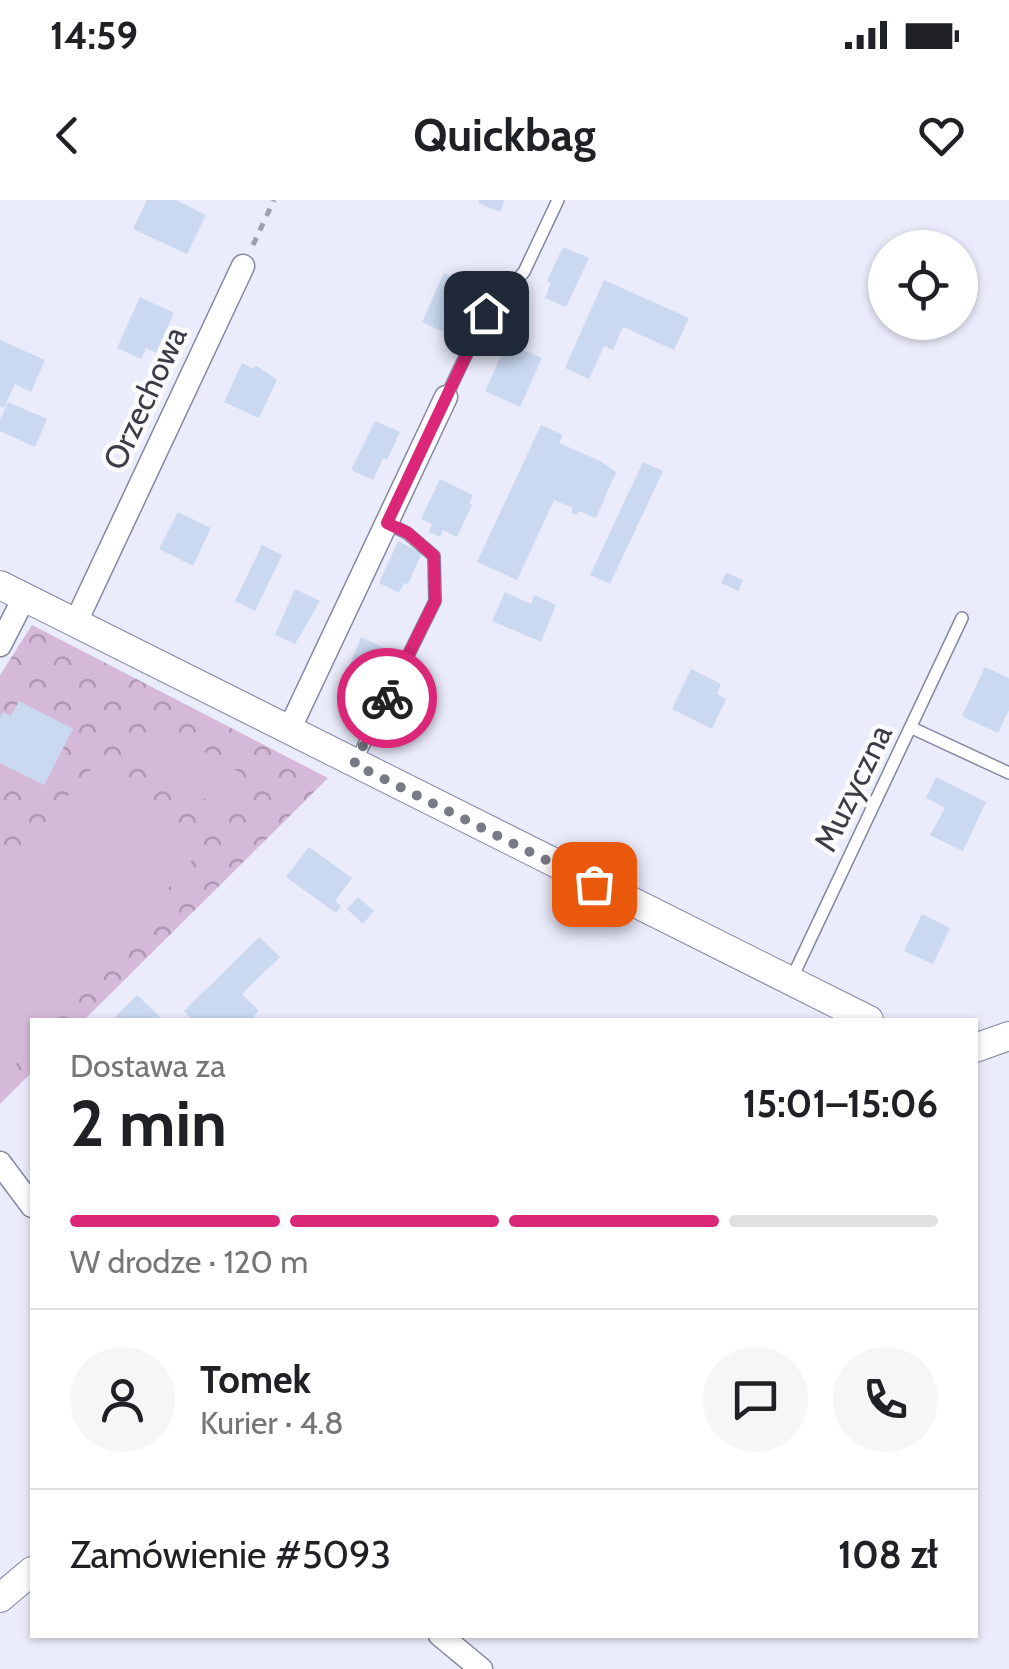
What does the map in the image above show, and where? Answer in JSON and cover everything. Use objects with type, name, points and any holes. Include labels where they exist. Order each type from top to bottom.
[{"type":"street","name":"Orzechowa","points":[[74,624],[243,266]]},
{"type":"street","points":[[289,730],[446,397]]},
{"type":"street","points":[[0,645],[12,592],[866,1018]]},
{"type":"street","points":[[978,1047],[1009,1036]]},
{"type":"street","points":[[0,1164],[30,1203]]},
{"type":"street","points":[[0,1598],[30,1573]]},
{"type":"street","points":[[444,1638],[481,1669]]},
{"type":"lane","points":[[446,397],[486,313],[524,272],[558,200]]},
{"type":"lane","points":[[354,764],[435,601],[434,556],[408,533],[387,523]]},
{"type":"lane","name":"Muzyczna","points":[[791,981],[962,618]]},
{"type":"lane","points":[[912,728],[1009,773]]},
{"type":"path","points":[[243,266],[274,200]]},
{"type":"green space","points":[[32,625],[328,778],[86,1018],[30,1018],[30,1074],[0,1104],[0,675]]},
{"type":"green space","points":[[167,730],[237,771],[217,806],[147,765]]},
{"type":"green space","points":[[98,761],[201,850],[56,1018],[30,1018],[30,1047],[0,1083],[0,874]]},
{"type":"building","points":[[147,200],[176,200],[206,215],[187,254],[133,229]]},
{"type":"building","points":[[505,200],[500,212],[478,203]]},
{"type":"building","points":[[563,247],[589,258],[566,307],[545,298],[551,283],[547,281]]},
{"type":"building","points":[[444,273],[470,284],[454,319],[450,317],[443,332],[422,322]]},
{"type":"building","points":[[604,280],[689,318],[674,350],[623,327],[613,350],[604,346],[589,379],[565,368]]},
{"type":"building","points":[[140,297],[174,313],[156,353],[146,348],[141,359],[117,348]]},
{"type":"building","points":[[0,340],[45,360],[31,392],[15,384],[4,408],[0,406]]},
{"type":"building","points":[[507,343],[542,358],[520,407],[485,391]]},
{"type":"building","points":[[242,363],[257,366],[277,380],[259,418],[224,402]]},
{"type":"building","points":[[8,402],[47,419],[35,447],[0,431]]},
{"type":"building","points":[[375,421],[400,432],[373,480],[351,470]]},
{"type":"building","points":[[541,425],[563,435],[559,443],[616,472],[596,518],[579,511],[577,515],[571,513],[573,508],[554,500],[517,580],[477,562]]},
{"type":"building","points":[[643,462],[663,471],[610,584],[590,575]]},
{"type":"building","points":[[440,479],[473,495],[457,537],[443,530],[440,537],[429,532],[432,524],[421,519]]},
{"type":"building","points":[[178,512],[211,528],[193,566],[159,549]]},
{"type":"building","points":[[398,541],[422,553],[408,584],[404,583],[399,593],[379,583]]},
{"type":"building","points":[[262,545],[282,555],[255,611],[235,601]]},
{"type":"building","points":[[726,572],[743,580],[738,591],[721,583]]},
{"type":"building","points":[[295,589],[320,601],[295,644],[275,635]]},
{"type":"building","points":[[505,592],[531,604],[534,595],[556,605],[541,642],[492,621]]},
{"type":"building","points":[[361,637],[386,649],[362,698],[340,689]]},
{"type":"building","points":[[985,667],[1009,678],[1009,710],[998,733],[962,716]]},
{"type":"building","points":[[691,669],[721,684],[717,694],[726,699],[712,729],[672,709]]},
{"type":"building","points":[[19,701],[73,729],[44,785],[0,763],[0,717],[3,712],[11,716]]},
{"type":"building","points":[[936,777],[986,802],[963,851],[930,835],[945,808],[926,798]]},
{"type":"building","points":[[309,847],[352,878],[335,901],[341,906],[336,913],[286,877]]},
{"type":"building","points":[[358,897],[374,911],[363,924],[347,909]]},
{"type":"building","points":[[922,914],[950,928],[933,964],[904,951]]},
{"type":"building","points":[[259,937],[280,957],[242,994],[259,1011],[252,1018],[190,1018],[184,1011]]},
{"type":"building","points":[[137,995],[161,1018],[114,1018]]},
{"type":"way so far","points":[[387,698],[354,764],[594,884]]},
{"type":"route","points":[[387,698],[435,601],[434,556],[408,533],[387,523],[486,313]]}]
